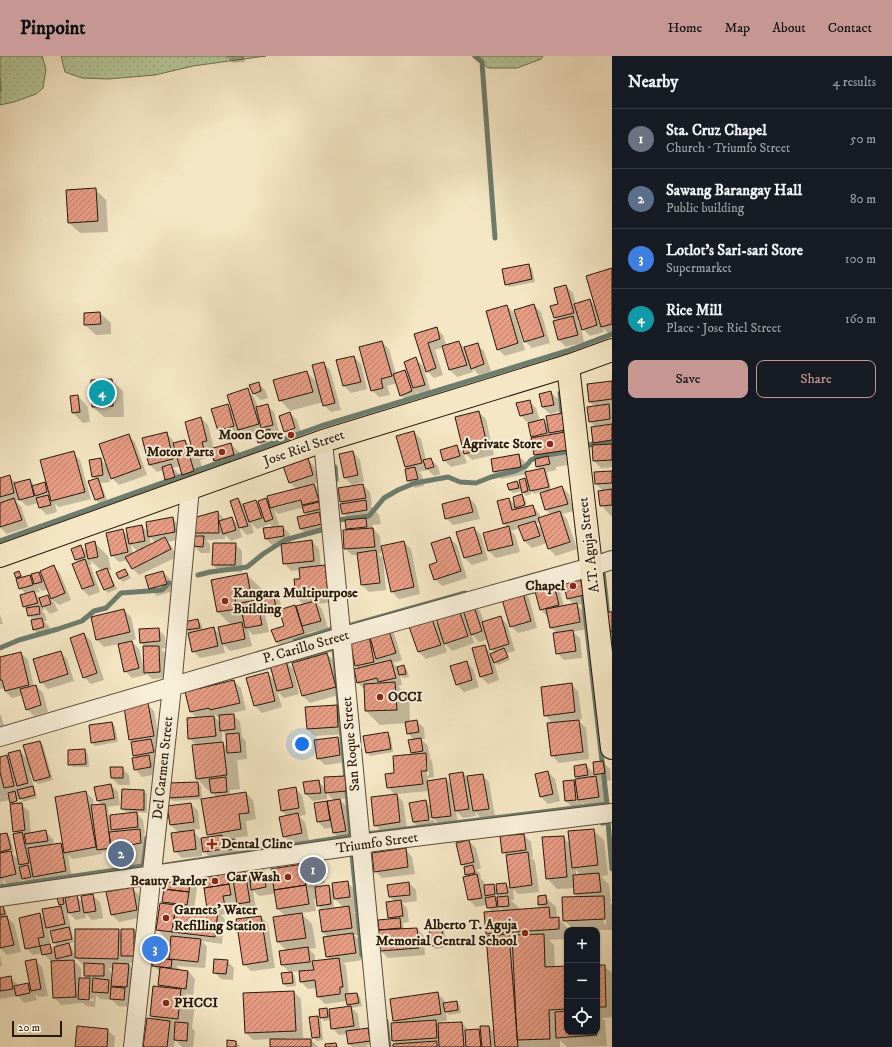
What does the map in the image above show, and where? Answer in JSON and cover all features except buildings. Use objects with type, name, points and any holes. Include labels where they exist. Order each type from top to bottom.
[{"type":"main road","name":"Jose Riel Street","points":[[0,556],[323,441],[568,366],[612,350]]},
{"type":"main road","name":"A.T. Aguja Street","points":[[568,366],[612,748]]},
{"type":"street","name":"San Roque Street","points":[[323,441],[380,1047]]},
{"type":"street","name":"Del Carmen Street","points":[[133,1047],[172,687],[190,488]]},
{"type":"street","name":"P. Carillo Street","points":[[0,737],[341,637],[612,560]]},
{"type":"street","name":"Triumfo Street","points":[[0,897],[361,845],[373,842],[612,813]]},
{"type":"green space","points":[[0,56],[42,56],[46,69],[43,88],[36,94],[14,102],[0,105]]},
{"type":"green space","points":[[61,56],[266,56],[193,66],[155,75],[108,79],[82,78],[65,72]]},
{"type":"green space","points":[[475,56],[543,56],[541,59],[517,68],[488,68]]},
{"type":"waterway","points":[[475,56],[482,62],[495,238]]},
{"type":"waterway","points":[[0,541],[321,426],[567,351],[612,334]]},
{"type":"waterway","points":[[560,393],[565,438]]},
{"type":"waterway","points":[[583,448],[592,444],[612,442]]},
{"type":"waterway","points":[[338,520],[369,516],[384,498],[415,483],[448,477],[460,482],[476,483],[491,477],[515,471],[526,466],[531,460],[540,456],[572,451]]},
{"type":"waterway","points":[[335,467],[336,480]]},
{"type":"waterway","points":[[198,575],[247,567],[263,554],[285,540],[324,529]]},
{"type":"waterway","points":[[608,569],[603,571],[608,617]]},
{"type":"waterway","points":[[581,578],[607,804],[366,834],[349,641],[581,578]]},
{"type":"waterway","points":[[0,648],[19,640],[82,621],[94,611],[106,608],[121,593],[162,590],[169,583]]},
{"type":"waterway","points":[[347,622],[348,626],[465,593]]},
{"type":"waterway","points":[[609,625],[612,648]]},
{"type":"waterway","points":[[295,641],[333,629],[333,626]]},
{"type":"waterway","points":[[334,648],[351,836],[160,866],[178,692],[334,648]]},
{"type":"waterway","points":[[602,823],[608,822],[612,869]]},
{"type":"waterway","points":[[0,887],[143,866],[147,838]]},
{"type":"waterway","points":[[347,854],[352,854],[362,955]]},
{"type":"waterway","points":[[386,1021],[389,1047]]},
{"type":"place","name":"Rice Mill","points":[[102,393]]},
{"type":"place","name":"Moon Cove","points":[[291,435]]},
{"type":"place","name":"Agrivate Store","points":[[550,444]]},
{"type":"place","name":"Motor Parts","points":[[222,452]]},
{"type":"place","name":"Chapel","points":[[573,586]]},
{"type":"place","name":"Kangara Multipurpose Building","points":[[225,601]]},
{"type":"place","name":"OCCI","points":[[380,697]]},
{"type":"place","name":"Dental Clinc","points":[[212,844]]},
{"type":"place","name":"Sawang Barangay Hall","points":[[121,854]]},
{"type":"place","name":"Sta. Cruz Chapel","points":[[313,870]]},
{"type":"place","name":"Car Wash","points":[[288,877]]},
{"type":"place","name":"Beauty Parlor","points":[[215,881]]},
{"type":"place","name":"Garnets' Water Refilling Station","points":[[166,918]]},
{"type":"place","name":"Alberto T. Aguja Memorial Central School","points":[[525,933]]},
{"type":"place","name":"Lotlot's Sari-sari Store","points":[[155,949]]},
{"type":"place","name":"PHCCI","points":[[166,1003]]}]
